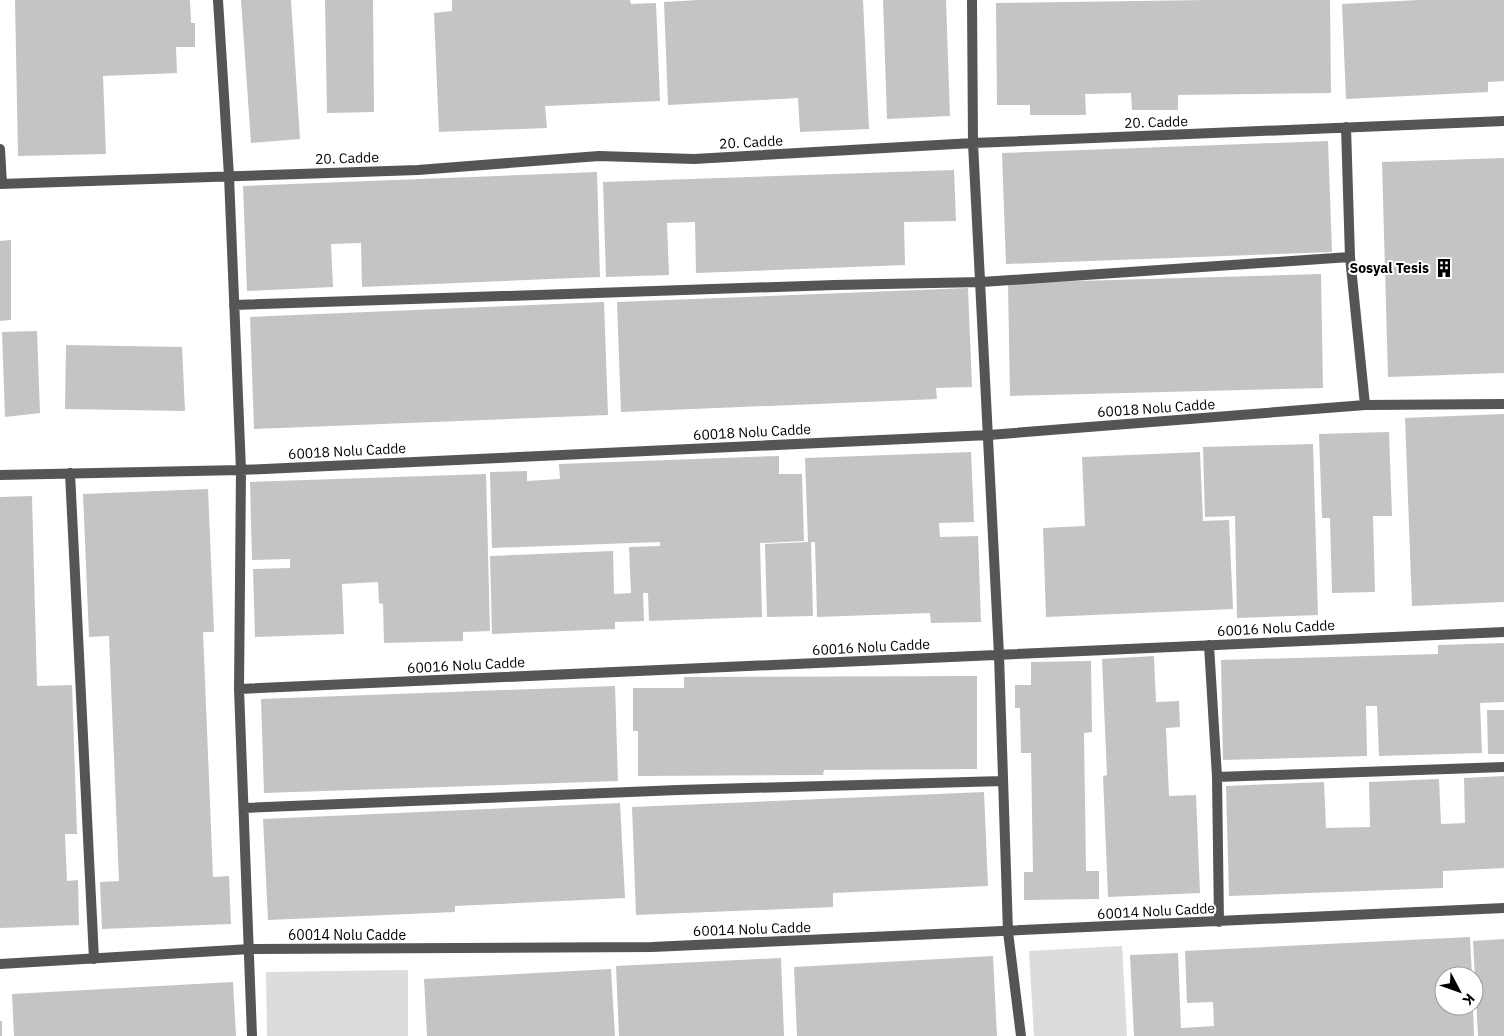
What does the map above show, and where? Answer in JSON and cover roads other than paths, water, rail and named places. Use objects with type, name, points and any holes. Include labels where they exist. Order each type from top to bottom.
[{"type":"street","points":[[218,0],[229,176],[241,470],[239,689],[252,1036]]},
{"type":"street","points":[[972,0],[974,143],[999,655],[1008,932],[1021,1036]]},
{"type":"street","name":"20. Cadde","points":[[1,184],[418,170],[599,156],[694,159],[974,143],[1504,121]]},
{"type":"street","points":[[1346,127],[1350,257],[1365,405]]},
{"type":"street","points":[[0,149],[1,184]]},
{"type":"street","points":[[234,305],[835,285],[982,282],[1350,257]]},
{"type":"street","name":"60018 Nolu Cadde","points":[[0,475],[241,470],[989,435],[1365,405],[1504,404]]},
{"type":"street","points":[[70,474],[94,959]]},
{"type":"street","name":"60016 Nolu Cadde","points":[[239,689],[1504,632]]},
{"type":"street","points":[[1209,645],[1216,777],[1218,922]]},
{"type":"street","points":[[1216,777],[1504,767]]},
{"type":"street","points":[[244,808],[678,790],[1003,781]]},
{"type":"street","name":"60014 Nolu Cadde","points":[[0,964],[250,950],[652,948],[1504,908]]},
{"type":"place","name":"Sosyal Tesis","points":[[1444,268]]}]
